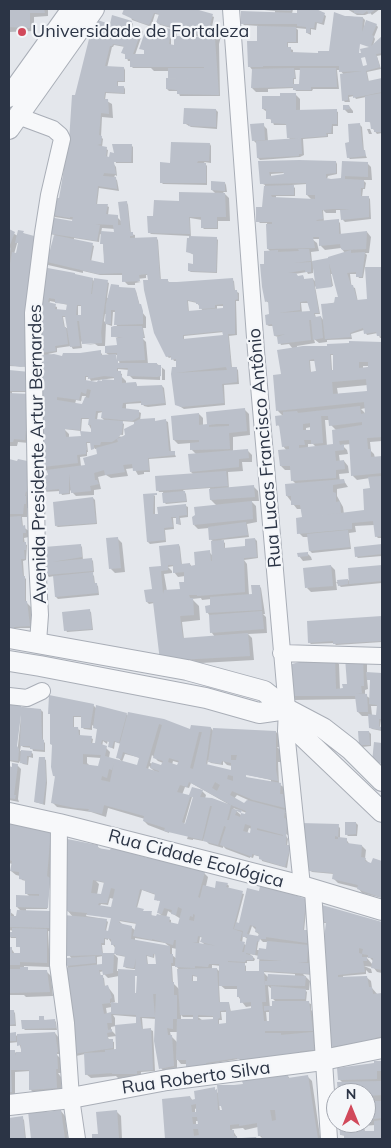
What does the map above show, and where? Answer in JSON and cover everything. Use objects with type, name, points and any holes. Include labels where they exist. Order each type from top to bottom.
[{"type":"street","points":[[9,97],[72,9]]},
{"type":"street","points":[[13,122],[94,9]]},
{"type":"street","name":"Rua Lucas Francisco Antônio","points":[[231,9],[255,342],[287,709],[286,732],[307,888],[329,1139]]},
{"type":"street","name":"Avenida Presidente Artur Bernardes","points":[[13,122],[53,129],[62,139],[44,223],[33,313],[37,560],[40,615],[38,642]]},
{"type":"street","points":[[9,638],[187,670],[264,691],[287,709],[323,728],[350,749],[382,781]]},
{"type":"street","points":[[282,653],[382,656]]},
{"type":"street","points":[[9,661],[206,698],[259,714],[287,709]]},
{"type":"street","points":[[9,696],[27,698],[42,691]]},
{"type":"street","points":[[287,709],[295,729],[382,812]]},
{"type":"street","name":"Rua Cidade Ecológica","points":[[9,813],[59,824],[307,888],[382,910]]},
{"type":"street","points":[[59,824],[58,965],[66,1023],[71,1098],[77,1139]]},
{"type":"street","name":"Rua Roberto Silva","points":[[9,1105],[71,1098],[167,1080],[323,1060],[382,1048]]},
{"type":"building","points":[[9,9],[44,9],[45,13],[30,13],[30,28],[9,27]]},
{"type":"building","points":[[124,9],[195,9],[213,14],[210,25],[218,27],[215,39],[219,95],[177,94],[177,90],[166,89],[166,78],[210,79],[168,78],[168,68],[204,67],[130,67],[130,59],[125,59],[125,54],[121,53],[124,46],[113,44],[110,46],[105,66],[124,67],[124,81],[117,81],[117,86],[124,86],[124,93],[105,92],[104,99],[108,99],[109,114],[101,113],[99,135],[102,136],[101,144],[97,145],[107,147],[106,156],[109,157],[110,152],[114,153],[112,144],[132,144],[131,162],[114,162],[116,174],[104,173],[103,176],[116,177],[117,189],[98,186],[96,204],[108,204],[106,214],[118,215],[118,225],[121,225],[118,202],[127,201],[130,232],[133,232],[133,236],[130,236],[130,238],[157,237],[160,279],[168,279],[168,282],[177,282],[233,278],[234,290],[237,290],[238,299],[235,300],[235,334],[228,334],[231,367],[237,367],[237,382],[222,384],[224,403],[181,407],[175,405],[171,374],[172,367],[176,367],[176,359],[171,360],[171,356],[166,357],[154,333],[144,290],[143,280],[148,280],[147,274],[139,275],[140,281],[122,282],[122,273],[98,274],[43,261],[45,249],[50,250],[54,235],[93,243],[90,260],[104,263],[103,244],[100,244],[101,231],[114,232],[113,225],[95,224],[100,225],[97,241],[46,233],[49,217],[72,221],[73,217],[52,215],[56,198],[59,198],[69,141],[72,95],[75,95],[94,19],[110,24],[112,15],[132,21],[130,26],[142,29],[133,54],[144,54],[144,50],[139,49],[147,26],[148,28],[150,25],[158,28],[176,29],[176,36],[209,37],[156,23],[159,14],[154,13],[149,25],[122,14]],"holes":[[[170,37],[174,37],[174,45],[169,44]],[[187,300],[199,304],[199,309],[215,308],[215,305],[223,304],[223,308],[188,311]],[[222,331],[223,335],[183,339],[183,335]],[[226,367],[227,370],[175,373]]]},
{"type":"building","points":[[291,9],[291,11],[268,10]]},
{"type":"building","points":[[297,9],[316,9],[325,13],[322,23],[315,22],[314,28],[310,28],[310,33],[306,33],[306,27],[297,26],[297,24],[241,24],[241,11],[297,13]]},
{"type":"building","points":[[346,9],[376,9],[369,14],[367,11],[363,14],[354,13],[354,11]]},
{"type":"building","points":[[334,12],[345,16],[363,17],[362,32],[366,20],[377,24],[372,35],[374,36],[371,46],[382,36],[382,53],[376,54],[380,67],[366,71],[368,81],[382,78],[382,92],[353,98],[353,95],[348,95],[348,100],[342,101],[340,74],[362,71],[339,72],[339,66],[248,67],[247,41],[257,41],[257,26],[296,27],[296,42],[287,42],[287,47],[291,47],[291,52],[318,53],[318,51],[329,51]],"holes":[[[360,44],[369,47],[360,49],[361,53],[359,53]],[[365,57],[367,65],[363,66],[361,58]]]},
{"type":"building","points":[[294,68],[295,78],[293,78],[293,84],[299,84],[300,68],[336,68],[337,87],[311,87],[311,90],[293,90],[293,87],[251,88],[252,69]]},
{"type":"building","points":[[280,93],[296,93],[296,110],[337,109],[337,124],[332,124],[331,133],[326,133],[327,136],[301,138],[302,154],[299,154],[299,156],[257,158],[256,141],[299,138],[287,138],[286,124],[271,123],[271,119],[266,119],[266,109],[262,109],[262,96],[280,96]]},
{"type":"building","points":[[382,93],[382,132],[374,132],[374,129],[371,129],[370,122],[365,122],[365,96]]},
{"type":"building","points":[[343,105],[349,105],[350,109],[343,110]]},
{"type":"building","points":[[184,108],[216,109],[216,127],[188,126],[189,124],[183,124]]},
{"type":"building","points":[[264,123],[265,140],[252,141],[250,124]]},
{"type":"building","points":[[360,123],[363,150],[365,150],[366,156],[347,158],[345,143],[349,142],[348,124]]},
{"type":"building","points":[[171,142],[210,143],[209,161],[198,161],[197,163],[206,163],[206,183],[160,183],[160,162],[170,163]]},
{"type":"building","points":[[258,161],[336,161],[336,173],[326,174],[326,178],[331,179],[341,178],[342,161],[368,162],[368,177],[345,176],[345,179],[364,180],[361,196],[369,196],[369,217],[341,220],[340,210],[351,209],[332,209],[322,210],[323,219],[316,220],[339,219],[339,234],[367,231],[366,249],[343,250],[340,244],[319,246],[319,237],[313,237],[315,248],[267,249],[266,224],[272,224],[272,222],[256,222],[256,207],[262,207],[264,186],[294,185],[294,195],[271,195],[272,197],[315,199],[315,195],[306,195],[306,183],[260,184]],"holes":[[[269,172],[283,172],[284,174],[270,176]]]},
{"type":"building","points":[[211,181],[225,182],[225,191],[211,190]]},
{"type":"building","points":[[179,192],[225,193],[226,217],[217,217],[217,228],[201,228],[201,217],[189,217],[190,234],[148,233],[147,216],[153,216],[154,200],[179,201]]},
{"type":"building","points":[[9,229],[15,232],[9,247]]},
{"type":"building","points":[[18,230],[38,237],[29,365],[21,367],[9,365],[9,263],[12,252],[16,253],[18,243],[15,243]]},
{"type":"building","points":[[189,236],[217,237],[216,272],[188,271],[188,263],[193,264],[193,254],[186,252],[187,238]]},
{"type":"building","points":[[298,249],[309,249],[311,261],[293,263],[311,262],[311,272],[305,272],[305,270],[288,273],[296,273],[298,276],[303,275],[304,279],[313,278],[319,313],[314,313],[315,317],[321,316],[323,338],[313,340],[311,320],[309,320],[311,340],[278,344],[277,337],[285,334],[274,336],[272,324],[266,325],[265,315],[269,314],[268,301],[265,302],[260,264],[264,264],[264,251],[299,251]],"holes":[[[307,301],[310,311],[278,313],[300,310],[300,302]]]},
{"type":"building","points":[[351,250],[351,253],[365,252],[362,277],[356,277],[356,272],[347,273],[357,300],[367,299],[365,267],[382,267],[382,336],[377,336],[376,332],[364,334],[363,328],[350,333],[351,337],[325,339],[321,304],[334,303],[335,297],[338,297],[329,263],[332,287],[316,289],[312,261]]},
{"type":"building","points":[[42,267],[93,278],[91,294],[94,278],[108,280],[101,332],[102,343],[82,344],[79,321],[77,321],[80,346],[70,347],[65,316],[62,316],[64,327],[66,327],[68,344],[55,346],[56,351],[40,353]],"holes":[[[49,298],[55,299],[55,303],[67,304],[66,310],[55,309],[56,304],[48,302]],[[77,305],[81,305],[81,315],[76,315]]]},
{"type":"building","points":[[111,284],[119,285],[119,287],[135,288],[143,311],[143,324],[114,325],[115,310],[111,310],[111,324],[105,324],[106,304]]},
{"type":"building","points":[[142,326],[145,360],[118,361],[118,363],[157,363],[157,365],[161,365],[161,376],[127,376],[128,368],[117,368],[117,371],[121,371],[122,383],[136,382],[137,386],[162,385],[165,403],[141,405],[141,401],[123,403],[122,408],[139,410],[139,417],[132,421],[101,418],[102,411],[96,411],[95,419],[123,421],[122,433],[118,438],[112,442],[101,442],[100,445],[94,445],[94,449],[91,450],[90,442],[86,442],[86,454],[77,455],[78,463],[42,467],[43,406],[40,394],[42,379],[40,379],[39,367],[42,355],[54,354],[62,356],[63,353],[101,350],[101,355],[116,354],[117,360],[117,353],[105,353],[105,346],[117,345],[116,338],[123,337],[111,337],[111,327]],"holes":[[[85,376],[88,376],[88,379],[104,376],[114,377],[114,380],[102,379],[102,381],[98,380],[97,382],[85,380]],[[87,389],[91,390],[89,398],[85,397],[82,404],[57,400],[57,397],[79,400],[81,392],[86,394]],[[81,418],[89,418],[88,425],[91,425],[91,432],[80,431],[81,436],[66,437],[65,429],[80,430]]]},
{"type":"building","points":[[349,341],[382,342],[382,437],[367,438],[368,449],[371,449],[371,457],[382,456],[382,473],[351,476],[349,440],[339,441],[340,445],[344,444],[344,450],[335,451],[336,461],[344,460],[345,469],[336,470],[336,478],[291,481],[290,466],[280,466],[278,450],[289,449],[289,446],[282,447],[279,425],[276,426],[275,416],[283,415],[283,412],[297,411],[298,413],[360,406],[361,414],[365,413],[364,402],[276,411],[273,375],[281,374],[277,350],[349,343]],"holes":[[[330,354],[333,354],[333,370],[331,370]],[[314,359],[316,371],[310,372],[309,360]],[[359,362],[368,362],[368,367],[359,368]],[[366,379],[367,391],[333,394],[332,382]],[[321,416],[328,416],[329,426],[362,422],[362,425],[332,430],[333,444],[299,448],[299,445],[305,445],[304,440],[311,440],[311,444],[323,443]],[[310,423],[310,430],[303,430],[303,424]]]},
{"type":"building","points":[[9,370],[30,372],[31,391],[9,391]]},
{"type":"building","points":[[9,393],[29,394],[25,440],[14,439],[13,442],[9,442]]},
{"type":"building","points":[[245,408],[247,431],[229,433],[230,449],[190,450],[190,443],[199,442],[199,440],[173,440],[171,416],[199,413],[199,425],[207,424],[206,412]],"holes":[[[229,424],[229,426],[209,427],[209,425]]]},
{"type":"building","points":[[155,418],[155,421],[166,419],[169,451],[175,451],[175,455],[148,458],[149,470],[133,471],[132,464],[123,465],[125,472],[105,475],[104,470],[94,473],[95,480],[99,484],[90,486],[91,491],[71,493],[69,473],[69,493],[59,494],[59,489],[40,491],[43,476],[48,475],[47,470],[85,465],[83,458],[97,454],[96,448],[118,442],[117,439],[125,435],[124,429],[134,424],[134,422],[140,419]]},
{"type":"building","points":[[248,449],[249,458],[239,459],[239,467],[190,472],[188,454]]},
{"type":"building","points":[[9,459],[32,462],[23,514],[9,514]]},
{"type":"building","points":[[226,471],[228,486],[156,491],[155,476]]},
{"type":"building","points":[[382,476],[382,536],[375,537],[373,521],[352,523],[352,529],[297,534],[296,518],[302,517],[300,505],[291,505],[291,496],[286,496],[285,484],[344,479],[345,483],[333,485],[333,492],[336,493],[336,502],[340,501],[341,513],[364,510],[363,489],[370,488],[368,477]]},
{"type":"building","points":[[254,485],[255,497],[210,500],[209,489]]},
{"type":"building","points":[[185,491],[186,501],[163,503],[162,493]]},
{"type":"building","points":[[157,493],[157,495],[154,495],[153,514],[158,514],[157,507],[186,504],[187,515],[179,516],[180,524],[176,524],[176,517],[171,517],[173,527],[164,528],[165,540],[147,542],[143,494]]},
{"type":"building","points":[[93,497],[96,523],[55,526],[53,502]]},
{"type":"building","points":[[252,501],[253,519],[193,525],[194,507]]},
{"type":"building","points":[[21,516],[22,526],[25,525],[26,533],[23,533],[23,542],[26,542],[26,550],[24,550],[25,559],[21,559],[23,576],[25,576],[25,601],[27,601],[30,626],[14,627],[13,631],[9,631],[9,517]]},
{"type":"building","points":[[246,522],[248,535],[209,540],[208,527]]},
{"type":"building","points":[[348,530],[350,547],[309,551],[307,534]]},
{"type":"building","points":[[118,537],[121,568],[109,569],[106,538]]},
{"type":"building","points":[[255,538],[257,557],[244,558],[245,592],[189,595],[190,598],[193,598],[194,615],[180,616],[183,638],[248,633],[250,656],[160,661],[153,602],[146,602],[144,590],[152,589],[149,567],[161,566],[159,546],[179,544],[181,564],[190,563],[190,566],[195,565],[194,552],[210,550],[212,561],[211,541],[224,540],[224,548],[245,546],[245,539]],"holes":[[[168,565],[173,565],[173,573],[184,572],[184,582],[179,582],[180,589],[164,590],[163,594],[161,571],[168,570]]]},
{"type":"building","points":[[81,544],[82,557],[51,562],[92,558],[93,571],[46,575],[44,547]]},
{"type":"building","points":[[382,544],[382,554],[355,557],[354,547]]},
{"type":"building","points":[[308,552],[308,556],[298,557],[297,553]]},
{"type":"building","points":[[331,565],[333,586],[305,588],[303,568]]},
{"type":"building","points":[[382,565],[382,581],[349,584],[348,568]]},
{"type":"building","points":[[93,572],[94,583],[97,583],[98,593],[55,597],[53,576]]},
{"type":"building","points":[[348,579],[348,584],[338,586],[337,580]]},
{"type":"building","points":[[251,585],[260,585],[262,610],[206,613],[205,606],[210,605],[210,597],[252,594]]},
{"type":"building","points":[[90,609],[92,629],[64,631],[62,612]]},
{"type":"building","points":[[262,611],[264,629],[210,633],[209,615]]},
{"type":"building","points":[[382,616],[381,641],[333,644],[333,641],[308,643],[307,621]]},
{"type":"building","points":[[345,658],[363,659],[364,686],[361,686],[362,693],[355,693],[367,694],[368,712],[357,712],[355,696],[289,696],[289,665],[299,662],[335,659],[336,689],[343,688],[342,684],[347,684]]},
{"type":"building","points":[[366,672],[382,673],[382,719],[379,719],[381,730],[369,728],[368,714],[376,715],[377,705],[369,704],[370,680],[367,680]]},
{"type":"building","points":[[49,695],[94,704],[90,728],[81,728],[81,716],[73,716],[73,727],[78,727],[79,735],[92,736],[91,743],[95,743],[97,729],[93,728],[96,705],[127,713],[119,743],[114,741],[112,748],[108,747],[109,742],[102,740],[101,744],[107,746],[105,756],[137,765],[139,758],[123,752],[121,759],[116,758],[128,712],[164,719],[190,729],[191,725],[211,727],[206,764],[231,770],[231,763],[222,761],[221,764],[208,762],[213,728],[276,731],[276,770],[278,781],[246,775],[246,777],[281,783],[280,794],[283,794],[285,808],[253,800],[232,791],[230,795],[244,803],[247,800],[285,810],[284,818],[287,819],[286,845],[289,845],[289,852],[285,867],[259,859],[259,856],[252,854],[252,857],[220,845],[226,827],[224,826],[218,845],[203,841],[212,806],[210,806],[202,840],[164,831],[165,828],[143,821],[144,816],[104,805],[102,814],[88,811],[89,809],[51,803],[55,776],[53,776],[51,767],[52,745],[50,744],[50,714],[48,714]],"holes":[[[159,724],[162,725],[153,758],[163,761],[161,765],[152,762],[150,768],[159,772],[146,768]],[[199,732],[202,732],[193,769],[190,768]],[[83,754],[101,755],[98,766],[83,764]],[[231,755],[237,755],[236,760],[231,760]],[[169,758],[179,761],[177,765],[168,762]],[[114,762],[110,782],[101,780],[102,776],[107,778],[109,769],[112,770]],[[228,775],[233,776],[233,781],[227,779]],[[189,782],[231,805],[212,798],[200,797],[203,790],[192,787],[189,795],[177,792],[180,785],[187,787]],[[215,782],[220,785],[217,791],[212,788]],[[190,797],[193,797],[185,824],[182,822]],[[231,805],[246,811],[245,814],[241,813],[242,810],[232,809],[229,820],[227,820]],[[237,811],[241,813],[240,817],[235,815]],[[245,824],[251,826],[250,833],[243,831]],[[257,828],[283,835],[257,830]]]},
{"type":"building","points":[[9,702],[21,704],[21,707],[41,709],[44,750],[30,749],[30,746],[20,746],[21,715],[17,746],[19,749],[18,761],[9,760]]},
{"type":"building","points":[[358,731],[369,731],[370,745],[359,745]]},
{"type":"building","points":[[374,742],[382,743],[382,764],[372,762]]},
{"type":"building","points":[[21,750],[32,751],[31,756],[27,756],[27,764],[20,763]]},
{"type":"building","points":[[39,757],[45,757],[46,781],[43,804],[34,802]]},
{"type":"building","points":[[12,763],[18,764],[15,799],[9,798],[9,766],[12,767]]},
{"type":"building","points":[[9,821],[51,830],[47,876],[50,878],[48,908],[16,907],[16,895],[39,896],[39,894],[25,894],[25,880],[19,879],[19,872],[10,871],[12,861],[9,860]]},
{"type":"building","points":[[345,822],[356,822],[356,834],[345,835]]},
{"type":"building","points":[[300,823],[339,824],[338,837],[347,838],[347,843],[362,845],[361,857],[366,858],[365,861],[371,863],[373,858],[382,861],[382,898],[357,889],[358,885],[332,879],[333,873],[309,871],[306,868],[300,834],[305,834],[305,832],[300,832]]},
{"type":"building","points":[[67,839],[98,845],[98,848],[110,850],[111,848],[148,858],[149,854],[205,872],[198,897],[200,898],[203,885],[215,888],[216,881],[228,883],[226,887],[243,891],[233,929],[242,932],[240,941],[245,942],[242,952],[244,952],[247,937],[242,937],[243,931],[234,929],[236,922],[239,923],[247,888],[259,891],[260,886],[268,888],[269,886],[306,899],[303,930],[308,930],[307,943],[266,937],[266,939],[257,941],[255,955],[246,953],[253,956],[253,960],[228,962],[245,963],[245,971],[259,971],[259,961],[283,961],[257,959],[259,948],[266,949],[267,941],[308,945],[307,962],[297,963],[310,963],[310,974],[264,971],[266,1002],[262,1002],[264,1021],[269,1021],[269,1010],[264,1011],[264,1006],[272,1006],[272,1001],[309,1001],[313,1031],[265,1031],[265,1033],[281,1033],[281,1035],[313,1032],[314,1050],[300,1051],[300,1055],[237,1058],[206,1063],[206,1065],[186,1067],[186,1060],[176,1060],[177,1019],[173,1019],[173,1029],[167,1028],[168,1035],[172,1035],[174,1066],[159,1069],[154,1041],[156,994],[153,994],[155,1017],[140,1017],[142,1029],[151,1028],[153,1070],[137,1071],[137,1074],[85,1075],[84,1053],[105,1052],[105,1050],[116,1049],[115,1025],[136,1023],[136,1015],[111,1014],[112,1023],[107,1023],[108,1030],[112,1029],[112,1032],[107,1033],[108,1039],[113,1039],[113,1048],[73,1054],[63,968],[102,964],[102,955],[67,956],[67,942],[63,942],[64,915],[107,919],[105,930],[108,931],[111,918],[65,911]],"holes":[[[93,880],[104,882],[101,894],[91,893]],[[111,888],[115,889],[111,907],[98,905],[99,903],[107,903]],[[140,889],[155,894],[154,900],[160,901],[157,913],[162,914],[164,908],[172,910],[171,914],[176,915],[178,907],[182,909],[178,924],[169,922],[170,917],[157,914],[156,916],[151,915],[152,911],[143,911],[144,909],[136,907]],[[193,914],[195,915],[194,921],[189,920],[190,916],[193,917]],[[120,920],[136,923],[133,936],[173,945],[174,940],[176,940],[175,967],[195,968],[195,966],[208,967],[209,964],[219,964],[219,986],[237,986],[237,997],[240,997],[240,1003],[251,1002],[251,1008],[230,1011],[229,1002],[219,1002],[217,968],[177,969],[180,1015],[193,1015],[193,1019],[177,1019],[177,995],[174,995],[174,982],[172,982],[171,963],[173,963],[173,954],[170,954],[170,946],[131,939],[132,926],[119,923]],[[250,925],[256,927],[255,932],[259,933],[258,936],[247,934]],[[198,936],[202,937],[200,942],[217,946],[192,942],[197,942]],[[104,938],[111,939],[111,945],[115,945],[114,954],[125,956],[123,967],[134,968],[136,958],[135,970],[118,969],[118,1003],[111,1002],[111,1012],[104,1014],[102,1004],[110,1003],[112,998],[108,985],[104,986],[103,975],[113,973],[114,953],[102,953],[101,943],[104,943]],[[153,954],[155,954],[156,964],[147,964],[146,955],[153,957]],[[192,975],[197,976],[197,981],[192,981]],[[135,976],[137,976],[136,993],[135,993]],[[226,1010],[226,1023],[218,1024],[218,1019],[220,1018],[220,1011]],[[198,1015],[213,1016],[213,1019],[198,1020]]]},
{"type":"building","points":[[322,905],[382,922],[382,970],[371,968],[373,958],[368,958],[368,955],[362,954],[362,957],[367,957],[367,961],[363,961],[365,972],[338,975],[338,977],[367,976],[369,987],[372,987],[373,994],[382,993],[382,1036],[375,1039],[331,1047],[323,948],[326,922],[319,921]],"holes":[[[359,948],[363,949],[362,954],[359,953]]]},
{"type":"building","points":[[9,909],[11,909],[11,916],[16,916],[17,910],[50,911],[50,928],[9,927]]},
{"type":"building","points":[[12,928],[47,929],[47,963],[20,962],[20,965],[9,965],[9,947],[12,947],[12,953],[20,953],[20,947],[16,947],[16,937],[9,937],[9,932],[12,932]]},
{"type":"building","points":[[95,956],[96,963],[66,966],[66,958]]},
{"type":"building","points":[[20,967],[28,967],[28,970],[47,970],[50,992],[9,993],[9,969],[20,969]]},
{"type":"building","points":[[268,974],[306,976],[305,986],[265,985]]},
{"type":"building","points":[[271,986],[306,989],[305,999],[271,999]]},
{"type":"building","points":[[9,1010],[14,1010],[15,1024],[9,1025]]},
{"type":"building","points":[[39,1016],[44,1016],[44,1020],[55,1019],[56,1028],[22,1029],[21,1020],[39,1020]]},
{"type":"building","points":[[16,1032],[16,1041],[9,1041],[9,1033]]},
{"type":"building","points":[[55,1032],[58,1052],[58,1069],[56,1069],[57,1088],[29,1090],[29,1070],[11,1070],[12,1092],[9,1092],[9,1050],[15,1050],[15,1056],[16,1052],[21,1052],[21,1045],[17,1046],[17,1034]]},
{"type":"building","points":[[374,1061],[382,1061],[382,1071],[377,1071],[377,1079],[338,1080],[337,1068],[374,1063]]},
{"type":"building","points":[[288,1075],[288,1078],[308,1075],[318,1139],[262,1139],[262,1136],[258,1136],[257,1123],[239,1126],[239,1124],[230,1125],[230,1130],[234,1130],[234,1136],[237,1136],[237,1139],[165,1139],[162,1099],[190,1096],[191,1100],[195,1099],[194,1091],[215,1087],[215,1090],[217,1089],[218,1110],[222,1110],[221,1106],[219,1106],[217,1085],[243,1084],[242,1081]],"holes":[[[196,1104],[196,1112],[192,1112],[191,1105]],[[270,1110],[275,1110],[276,1120],[272,1121]],[[192,1117],[197,1117],[198,1124],[193,1124]],[[193,1129],[198,1129],[199,1135],[194,1136]]]},
{"type":"building","points":[[382,1081],[382,1095],[376,1095],[376,1083],[337,1082]]},
{"type":"building","points":[[376,1101],[382,1101],[382,1118],[376,1119]]},
{"type":"building","points":[[46,1110],[46,1112],[61,1110],[65,1139],[31,1139],[28,1111]]},
{"type":"building","points":[[117,1110],[119,1139],[92,1139],[92,1134],[98,1134],[96,1112]]},
{"type":"building","points":[[23,1116],[25,1139],[10,1139],[9,1118]]},
{"type":"building","points":[[382,1120],[382,1139],[344,1139],[344,1135],[340,1135],[340,1133],[376,1133],[376,1121]]},
{"type":"building","points":[[256,1137],[257,1139],[242,1139],[242,1138]]},
{"type":"place","name":"Universidade de Fortaleza","points":[[22,32]]}]
